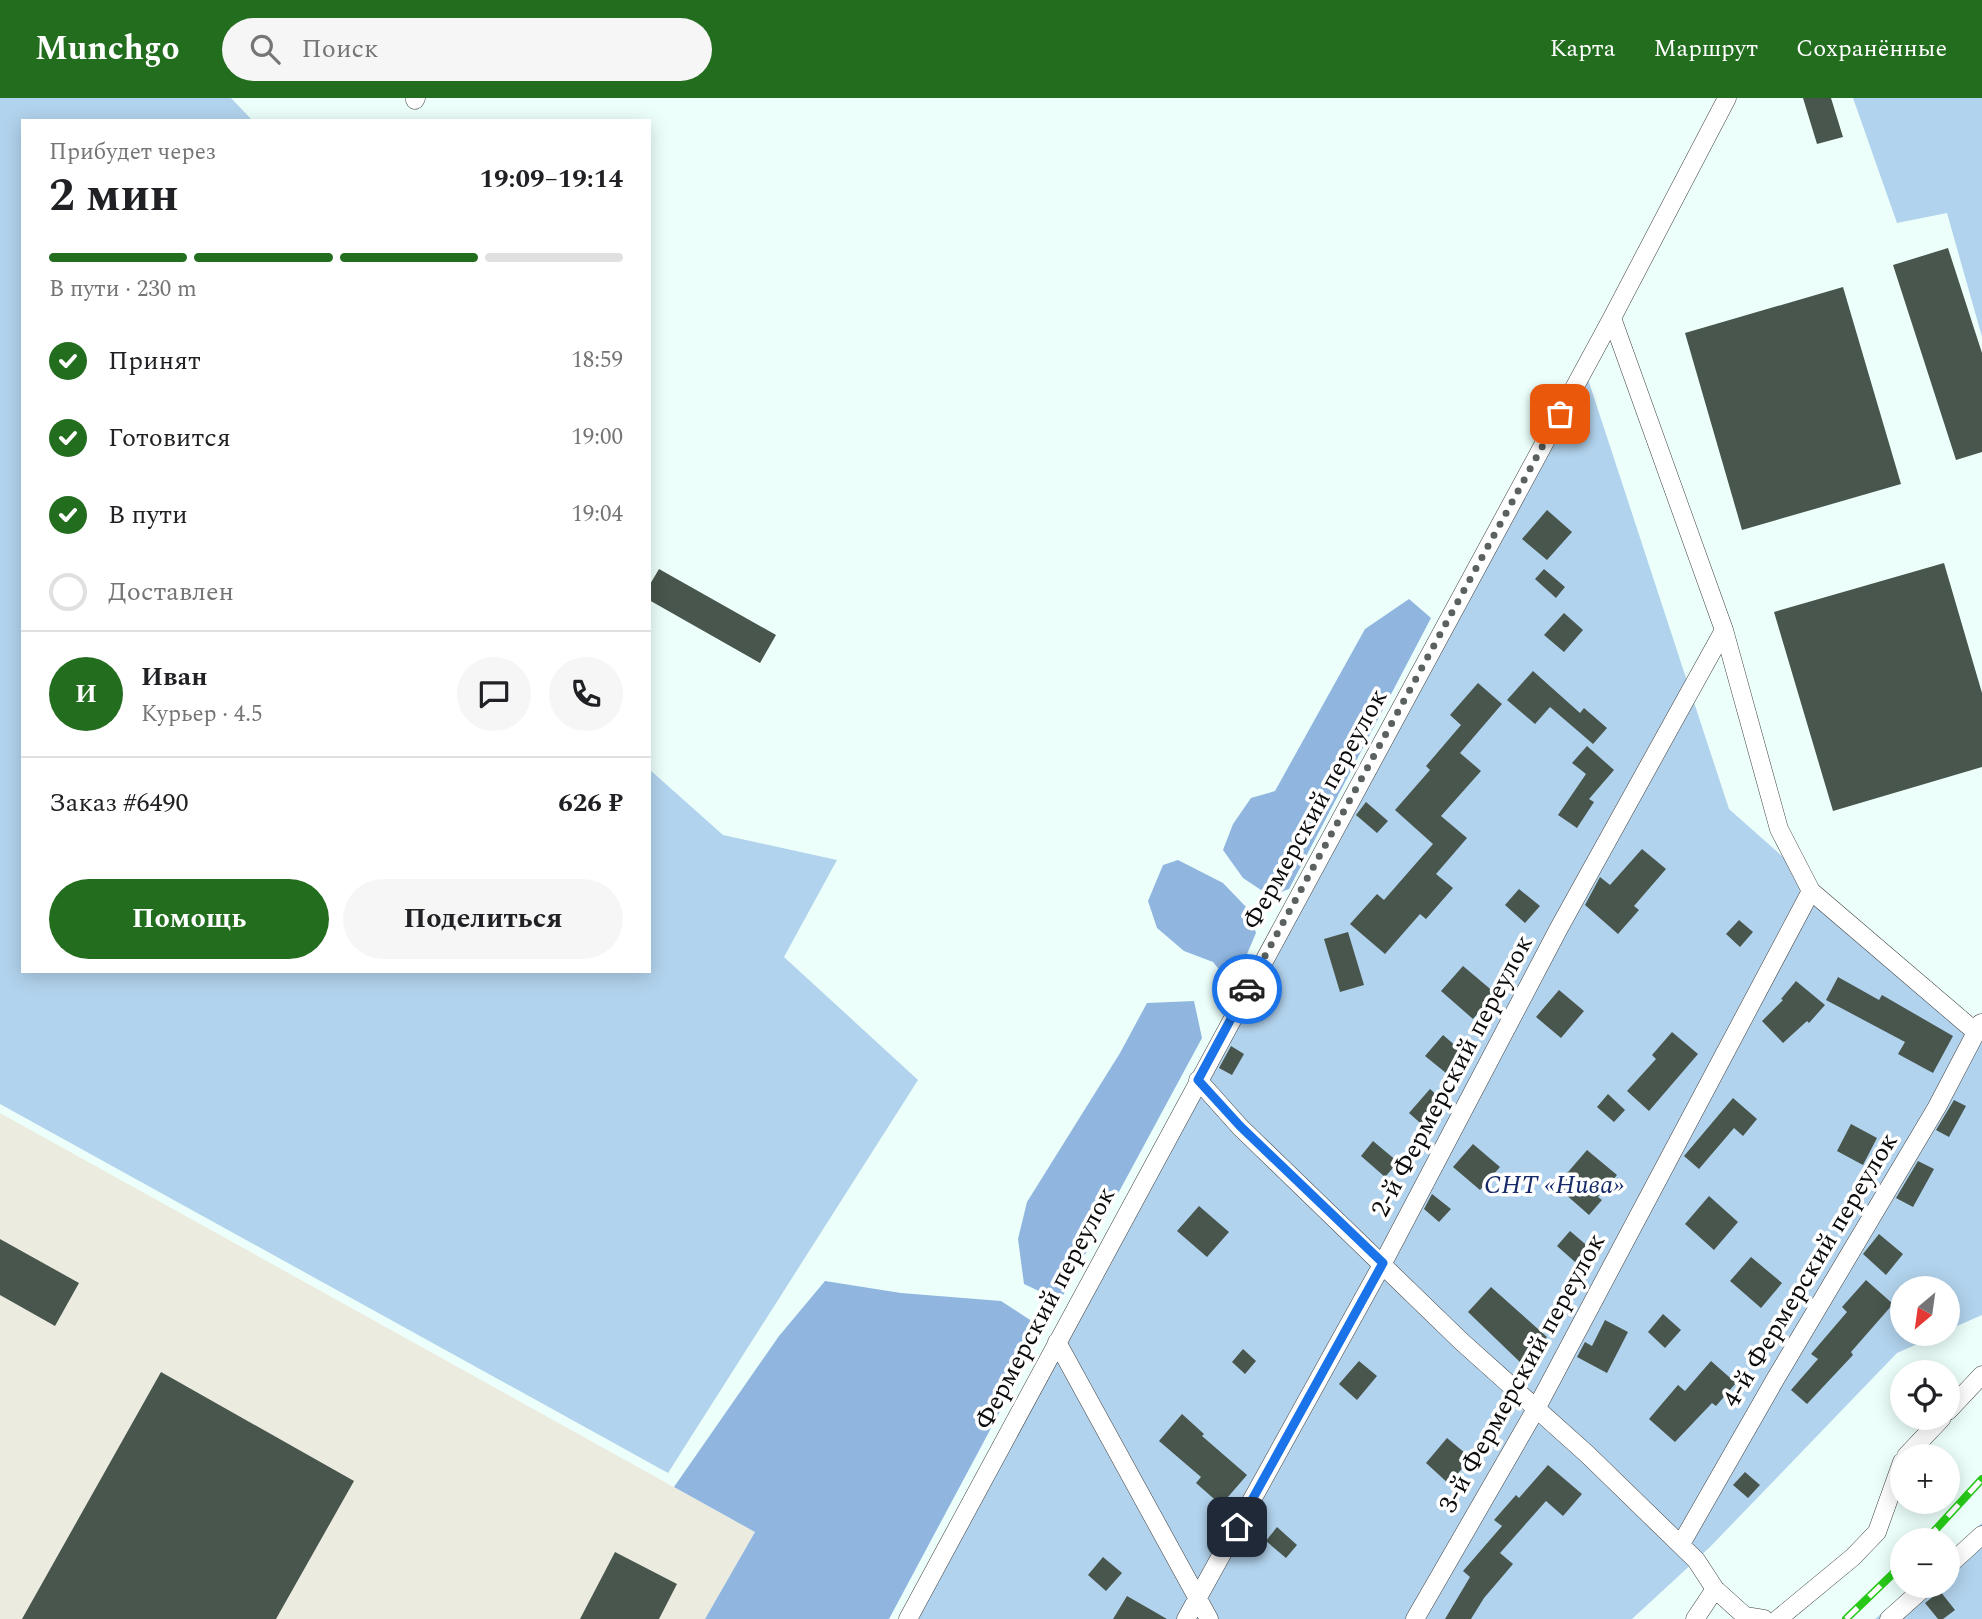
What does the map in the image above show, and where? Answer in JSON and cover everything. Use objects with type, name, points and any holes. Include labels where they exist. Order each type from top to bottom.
[{"type":"street","name":"Фермерский переулок","points":[[908,1619],[1612,318],[1727,98]]},
{"type":"street","points":[[1612,318],[1724,630],[1779,830],[1811,891],[1980,1028]]},
{"type":"street","name":"2-й Фермерский переулок","points":[[1186,1619],[1383,1263],[1559,928],[1724,630]]},
{"type":"street","name":"3-й Фермерский переулок","points":[[1415,1619],[1536,1409],[1811,891]]},
{"type":"street","name":"4-й Фермерский переулок","points":[[1681,1544],[1937,1107],[1980,1028]]},
{"type":"street","points":[[1198,1080],[1240,1126],[1462,1342],[1587,1454],[1681,1544],[1696,1560],[1715,1589],[1745,1616],[1764,1619]]},
{"type":"street","points":[[1057,1342],[1209,1619]]},
{"type":"street","points":[[1960,1398],[1982,1375]]},
{"type":"street","points":[[1917,1444],[1931,1430]]},
{"type":"street","points":[[1778,1619],[1853,1557],[1877,1532],[1890,1496]]},
{"type":"street","points":[[1960,1555],[1982,1535]]},
{"type":"street","points":[[1695,1619],[1715,1589]]},
{"type":"street","points":[[1889,1619],[1913,1598]]},
{"type":"shaded area","points":[[1409,599],[1431,618],[1289,889],[1270,896],[1243,878],[1223,850],[1233,824],[1251,798],[1275,791],[1365,629]]},
{"type":"shaded area","points":[[1178,860],[1223,883],[1248,909],[1256,933],[1230,983],[1213,962],[1184,951],[1157,928],[1148,901],[1163,865]]},
{"type":"shaded area","points":[[1194,1001],[1202,1038],[1060,1301],[1024,1284],[1018,1239],[1027,1202],[1120,1053],[1147,1003]]},
{"type":"shaded area","points":[[0,1113],[755,1532],[705,1619],[0,1619]]},
{"type":"shaded area","points":[[825,1281],[901,1293],[1001,1301],[1044,1329],[889,1619],[705,1619],[755,1532],[674,1487],[779,1336]]},
{"type":"green space","points":[[0,98],[231,98],[251,119],[21,119],[21,973],[651,973],[651,771],[723,835],[837,860],[784,957],[918,1080],[668,1473],[0,1104]]},
{"type":"green space","points":[[1853,98],[1982,98],[1982,337],[1947,213],[1897,223]]},
{"type":"green space","name":"СНТ «Нива»","points":[[1584,367],[1729,809],[1982,1034],[1982,1315],[1960,1325],[1960,1276],[1890,1276],[1890,1346],[1913,1346],[1897,1353],[1710,1547],[1632,1619],[909,1619]]},
{"type":"green space","points":[[1982,1523],[1982,1619],[1875,1619],[1899,1598],[1960,1598],[1960,1543]]},
{"type":"building","points":[[1803,98],[1831,98],[1843,137],[1817,144]]},
{"type":"building","points":[[1948,248],[1982,353],[1982,452],[1956,460],[1893,265]]},
{"type":"building","points":[[1843,287],[1901,484],[1742,530],[1685,333]]},
{"type":"building","points":[[1547,510],[1572,532],[1547,560],[1522,539]]},
{"type":"building","points":[[1944,563],[1982,693],[1982,767],[1833,811],[1774,612]]},
{"type":"building","points":[[659,569],[776,635],[760,663],[651,601],[651,583]]},
{"type":"building","points":[[1544,569],[1565,587],[1556,598],[1535,579]]},
{"type":"building","points":[[1564,613],[1583,630],[1564,652],[1544,635]]},
{"type":"building","points":[[1533,671],[1580,713],[1584,708],[1607,728],[1593,744],[1550,707],[1535,724],[1507,700]]},
{"type":"building","points":[[1478,683],[1502,704],[1460,753],[1481,771],[1441,816],[1467,838],[1436,874],[1453,888],[1426,919],[1420,914],[1385,954],[1350,924],[1377,894],[1384,900],[1433,844],[1395,810],[1430,770],[1426,766],[1461,725],[1450,715]]},
{"type":"building","points":[[1587,746],[1614,770],[1589,799],[1594,802],[1577,828],[1558,815],[1586,774],[1572,763]]},
{"type":"building","points":[[1366,802],[1388,821],[1377,833],[1356,815]]},
{"type":"building","points":[[1642,849],[1666,869],[1634,906],[1639,910],[1618,934],[1585,905],[1600,877],[1610,885]]},
{"type":"building","points":[[1519,889],[1540,906],[1525,923],[1505,905]]},
{"type":"building","points":[[1739,920],[1753,932],[1740,947],[1726,934]]},
{"type":"building","points":[[1348,932],[1364,985],[1340,992],[1324,939]]},
{"type":"building","points":[[1463,966],[1495,993],[1473,1019],[1441,991]]},
{"type":"building","points":[[1838,977],[1879,1000],[1882,995],[1953,1036],[1933,1073],[1898,1054],[1905,1042],[1826,1000]]},
{"type":"building","points":[[1796,981],[1825,1005],[1809,1023],[1807,1021],[1783,1043],[1762,1021],[1783,1000],[1781,999]]},
{"type":"building","points":[[1559,990],[1584,1011],[1561,1038],[1536,1017]]},
{"type":"building","points":[[1672,1032],[1698,1054],[1649,1111],[1627,1091],[1656,1059],[1652,1055]]},
{"type":"building","points":[[1443,1035],[1464,1053],[1446,1073],[1425,1056]]},
{"type":"building","points":[[1231,1046],[1244,1054],[1232,1075],[1219,1068]]},
{"type":"building","points":[[1430,1089],[1448,1105],[1427,1129],[1409,1113]]},
{"type":"building","points":[[1608,1094],[1625,1110],[1614,1122],[1597,1107]]},
{"type":"building","points":[[1733,1098],[1757,1119],[1743,1136],[1734,1128],[1699,1169],[1684,1156]]},
{"type":"building","points":[[1954,1100],[1966,1106],[1949,1137],[1936,1130]]},
{"type":"building","points":[[1851,1124],[1877,1138],[1863,1165],[1837,1151]]},
{"type":"building","points":[[1373,1141],[1398,1162],[1385,1177],[1361,1156]]},
{"type":"building","points":[[1473,1144],[1500,1167],[1480,1190],[1453,1167]]},
{"type":"building","points":[[1587,1150],[1617,1175],[1598,1197],[1602,1200],[1589,1215],[1556,1186]]},
{"type":"building","points":[[1918,1161],[1934,1169],[1913,1207],[1896,1198]]},
{"type":"building","points":[[1432,1194],[1451,1209],[1439,1222],[1424,1209]]},
{"type":"building","points":[[1709,1196],[1738,1222],[1714,1250],[1685,1224]]},
{"type":"building","points":[[1199,1206],[1229,1232],[1207,1257],[1177,1231]]},
{"type":"building","points":[[1570,1231],[1597,1254],[1583,1269],[1557,1246]]},
{"type":"building","points":[[1879,1234],[1903,1254],[1886,1275],[1863,1254]]},
{"type":"building","points":[[0,1239],[79,1283],[55,1326],[0,1295]]},
{"type":"building","points":[[1751,1257],[1782,1283],[1761,1308],[1730,1281]]},
{"type":"building","points":[[1866,1280],[1890,1301],[1890,1307],[1851,1352],[1853,1355],[1807,1404],[1791,1390],[1818,1359],[1811,1354],[1847,1312],[1842,1307]]},
{"type":"building","points":[[1491,1287],[1547,1337],[1522,1364],[1468,1312]]},
{"type":"building","points":[[1663,1314],[1681,1330],[1665,1348],[1648,1332]]},
{"type":"building","points":[[1605,1320],[1628,1332],[1607,1373],[1577,1357],[1585,1342],[1592,1346]]},
{"type":"building","points":[[1243,1349],[1256,1361],[1245,1374],[1232,1362]]},
{"type":"building","points":[[1359,1361],[1377,1376],[1357,1400],[1339,1384]]},
{"type":"building","points":[[1711,1361],[1736,1383],[1716,1406],[1712,1403],[1675,1442],[1649,1419],[1678,1385],[1685,1391]]},
{"type":"building","points":[[161,1372],[354,1481],[276,1619],[22,1619]]},
{"type":"building","points":[[1182,1414],[1204,1434],[1202,1436],[1247,1475],[1221,1505],[1196,1483],[1201,1477],[1159,1441]]},
{"type":"building","points":[[1447,1438],[1471,1458],[1449,1484],[1426,1463]]},
{"type":"building","points":[[1548,1465],[1582,1494],[1563,1516],[1546,1501],[1500,1553],[1513,1564],[1484,1598],[1471,1619],[1445,1619],[1470,1577],[1463,1571],[1502,1526],[1494,1520],[1516,1495],[1519,1498]]},
{"type":"building","points":[[1745,1472],[1760,1485],[1748,1498],[1733,1485]]},
{"type":"building","points":[[1277,1527],[1297,1545],[1286,1558],[1266,1541]]},
{"type":"building","points":[[615,1552],[677,1584],[659,1619],[580,1619]]},
{"type":"building","points":[[1103,1557],[1122,1573],[1106,1591],[1088,1575]]},
{"type":"building","points":[[1127,1596],[1167,1619],[1113,1619]]},
{"type":"building","points":[[1931,1598],[1946,1598],[1955,1610],[1943,1619],[1938,1619],[1925,1603]]},
{"type":"railway","points":[[1937,1528],[1982,1479]]},
{"type":"railway","points":[[1846,1619],[1890,1577]]},
{"type":"way so far","points":[[1247,989],[1560,414]]},
{"type":"route","points":[[1237,1527],[1383,1263],[1240,1126],[1198,1080],[1247,989]]}]
